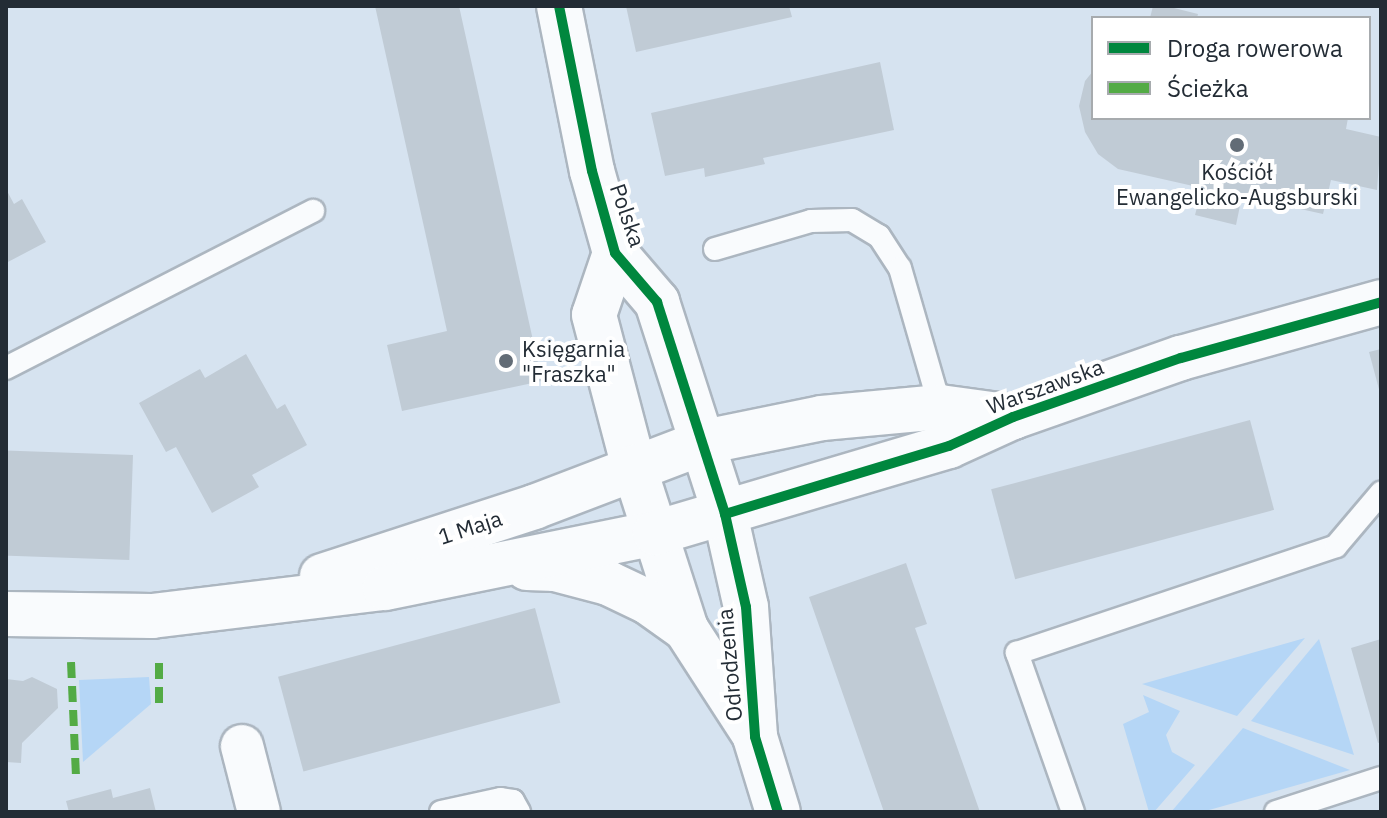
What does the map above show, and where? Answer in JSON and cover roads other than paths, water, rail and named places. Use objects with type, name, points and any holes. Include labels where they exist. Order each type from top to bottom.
[{"type":"main road","name":"Polska","points":[[559,6],[592,171],[615,253],[657,302],[725,514]]},
{"type":"main road","name":"Polska","points":[[615,253],[594,315],[634,467]]},
{"type":"main road","name":"Warszawska","points":[[655,533],[949,446],[1013,417],[1181,358],[1381,302]]},
{"type":"main road","name":"Warszawska","points":[[704,442],[822,418],[940,407],[1013,417]]},
{"type":"main road","name":"1 Maja","points":[[233,605],[534,507],[704,442]]},
{"type":"main road","name":"Odrodzenia","points":[[634,467],[686,629],[755,737]]},
{"type":"main road","name":"Odrodzenia","points":[[725,514],[746,607],[755,737],[778,812]]},
{"type":"main road","name":"1 Maja","points":[[6,614],[152,616],[385,588],[483,565],[655,533]]},
{"type":"main road","name":"1 Maja","points":[[483,565],[555,569],[608,583],[648,602],[686,629]]},
{"type":"street","points":[[242,746],[259,812]]},
{"type":"lane","points":[[6,368],[313,211]]},
{"type":"lane","points":[[715,249],[811,221],[852,220],[879,236],[900,268],[940,407]]},
{"type":"lane","points":[[1073,812],[1017,653],[1336,546],[1381,493]]},
{"type":"lane","points":[[1276,812],[1381,778]]},
{"type":"lane","points":[[441,812],[501,799],[513,801],[519,812]]},
{"type":"place","name":"Kościół Ewangelicko-Augsburski","points":[[1237,145]]},
{"type":"place","name":"Księgarnia \"Fraszka\"","points":[[506,361]]}]
